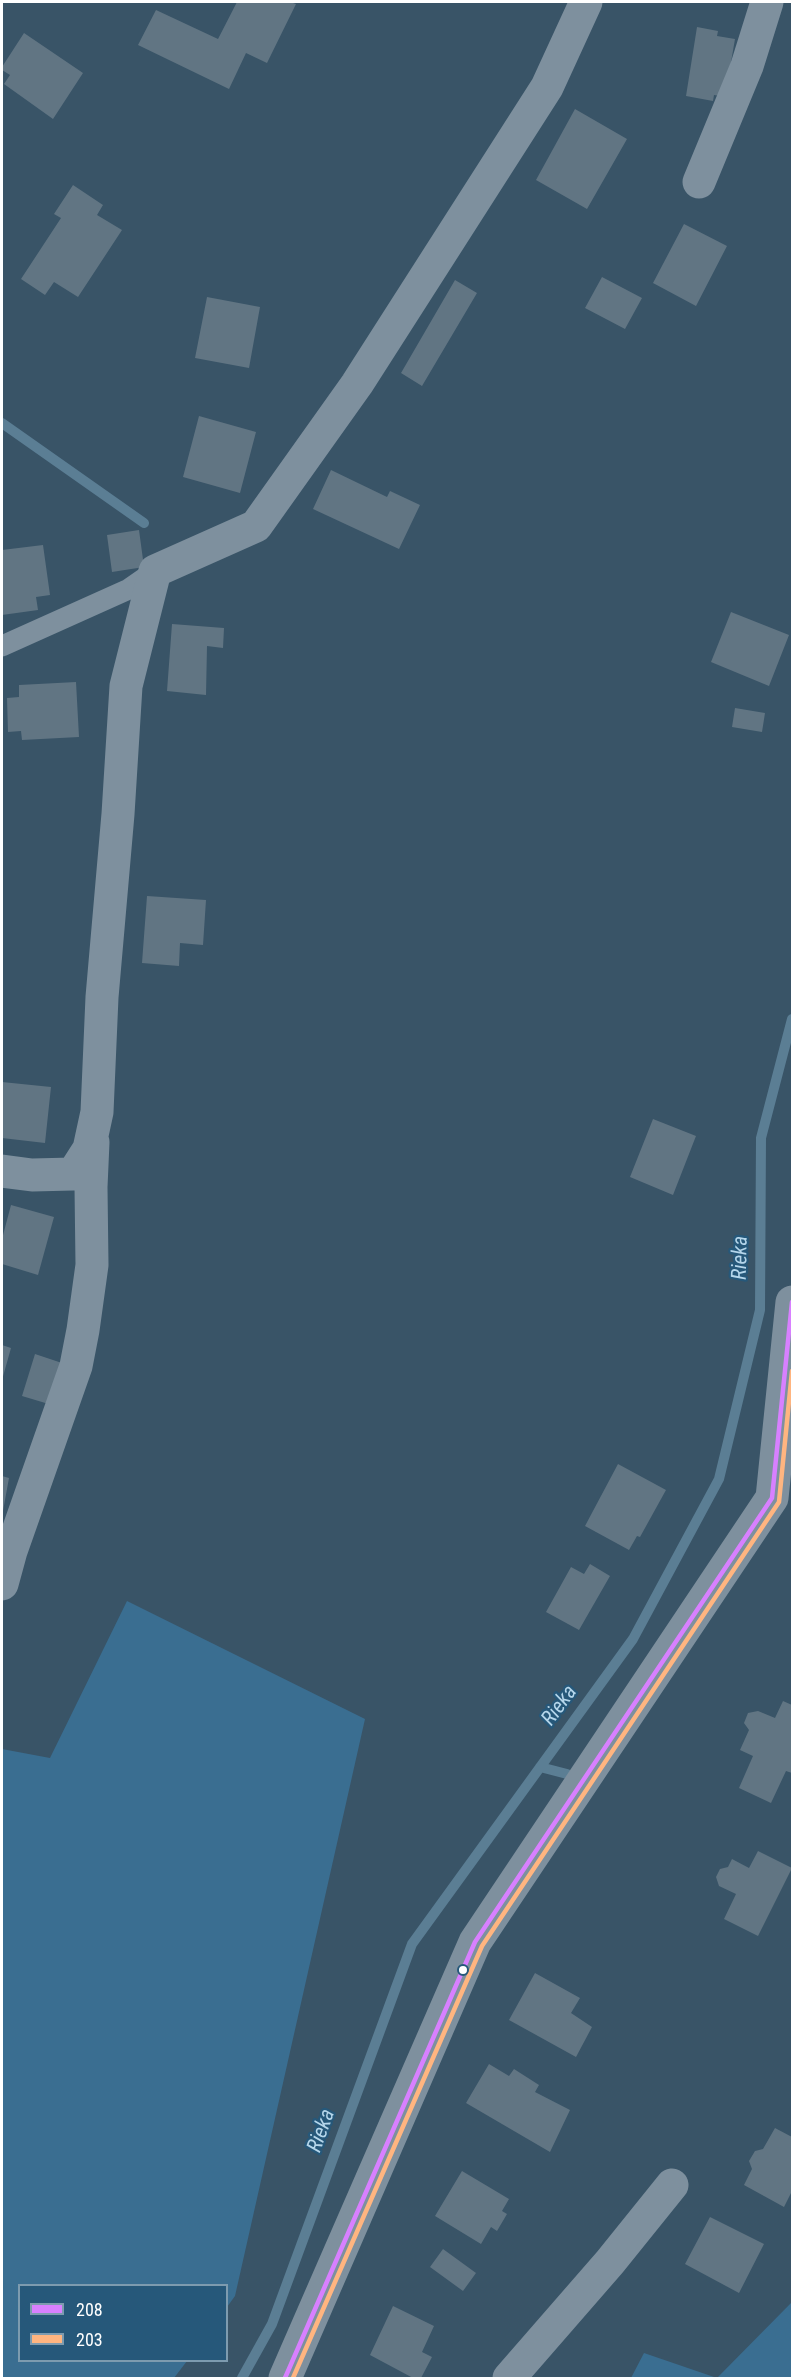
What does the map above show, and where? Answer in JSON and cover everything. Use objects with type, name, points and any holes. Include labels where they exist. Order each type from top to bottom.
[{"type":"street","points":[[2,1171],[32,1175],[73,1174],[89,1149],[97,1112],[102,997],[118,814],[126,686],[155,571],[256,526],[357,384],[547,87],[586,2]]},
{"type":"street","points":[[699,182],[747,66],[767,2]]},
{"type":"street","points":[[2,1584],[11,1551],[76,1366],[92,1265],[93,1129]]},
{"type":"street","points":[[285,2379],[475,1942],[772,1498],[792,1302]]},
{"type":"street","points":[[509,2379],[610,2262],[672,2185]]},
{"type":"lane","points":[[2,646],[120,593],[155,571]]},
{"type":"shaded area","points":[[127,1601],[365,1719],[235,2296],[228,2306],[228,2284],[18,2284],[18,2362],[186,2362],[174,2378],[2,2378],[2,1749],[50,1758]]},
{"type":"shaded area","points":[[792,2302],[792,2378],[717,2378]]},
{"type":"shaded area","points":[[644,2353],[717,2378],[631,2378]]},
{"type":"building","points":[[237,2],[296,4],[267,63],[246,53],[229,89],[138,45],[156,10],[218,39]]},
{"type":"building","points":[[697,27],[718,31],[717,36],[735,39],[725,97],[714,95],[713,101],[686,96]]},
{"type":"building","points":[[24,33],[83,73],[53,119],[4,84],[10,75],[2,70],[2,67]]},
{"type":"building","points":[[575,109],[627,139],[587,209],[536,180]]},
{"type":"building","points":[[73,185],[103,205],[97,215],[122,230],[78,297],[54,282],[45,295],[21,279],[61,218],[54,214]]},
{"type":"building","points":[[684,224],[727,246],[696,306],[653,283]]},
{"type":"building","points":[[602,277],[642,298],[625,329],[585,308]]},
{"type":"building","points":[[455,280],[477,293],[422,386],[401,373]]},
{"type":"building","points":[[207,297],[260,307],[249,368],[195,358]]},
{"type":"building","points":[[199,416],[256,432],[240,493],[183,477]]},
{"type":"building","points":[[331,470],[387,497],[390,491],[420,505],[399,549],[313,509]]},
{"type":"building","points":[[139,530],[144,567],[112,572],[107,535]]},
{"type":"building","points":[[43,545],[50,595],[36,597],[38,610],[2,615],[2,550]]},
{"type":"building","points":[[731,612],[789,635],[769,686],[711,662]]},
{"type":"building","points":[[172,624],[224,628],[223,648],[207,646],[206,695],[167,691]]},
{"type":"building","points":[[76,682],[79,737],[22,740],[21,731],[8,732],[7,698],[19,697],[19,685]]},
{"type":"building","points":[[735,708],[765,713],[762,732],[732,727]]},
{"type":"building","points":[[147,896],[206,900],[203,945],[180,943],[179,966],[142,963]]},
{"type":"building","points":[[2,1082],[51,1087],[45,1143],[2,1138]]},
{"type":"building","points":[[653,1119],[696,1136],[673,1195],[630,1177]]},
{"type":"building","points":[[11,1205],[54,1217],[38,1275],[2,1264],[2,1239]]},
{"type":"building","points":[[2,1345],[11,1348],[2,1380]]},
{"type":"building","points":[[35,1354],[65,1364],[52,1405],[22,1396]]},
{"type":"building","points":[[618,1464],[666,1490],[640,1537],[637,1536],[629,1550],[585,1526]]},
{"type":"building","points":[[2,1476],[9,1478],[3,1511],[2,1511]]},
{"type":"building","points":[[590,1564],[610,1576],[579,1630],[546,1612],[571,1567],[584,1574]]},
{"type":"building","points":[[783,1701],[792,1705],[792,1773],[786,1771],[771,1803],[739,1788],[753,1756],[740,1750],[749,1730],[744,1723],[748,1713],[758,1711],[775,1718]]},
{"type":"building","points":[[758,1851],[792,1868],[758,1936],[724,1919],[736,1894],[719,1886],[716,1877],[720,1869],[728,1867],[732,1859],[749,1868]]},
{"type":"building","points":[[535,1973],[580,1998],[571,2013],[592,2027],[576,2057],[509,2020]]},
{"type":"building","points":[[489,2064],[509,2076],[514,2069],[539,2085],[535,2092],[570,2110],[550,2152],[466,2103]]},
{"type":"building","points":[[775,2128],[792,2137],[792,2191],[784,2207],[744,2185],[752,2169],[749,2161],[755,2151],[763,2149]]},
{"type":"building","points":[[462,2171],[509,2199],[502,2211],[507,2214],[497,2231],[491,2227],[481,2244],[435,2216]]},
{"type":"building","points":[[710,2217],[764,2244],[739,2293],[685,2264]]},
{"type":"building","points":[[443,2249],[476,2273],[463,2291],[430,2267]]},
{"type":"building","points":[[393,2306],[434,2326],[422,2352],[432,2357],[421,2378],[413,2378],[370,2355]]},
{"type":"waterway","points":[[2,423],[144,523]]},
{"type":"waterway","name":"Rieka","points":[[242,2378],[272,2324],[412,1944],[633,1639],[719,1479],[760,1310],[761,1138],[792,1019]]},
{"type":"waterway","points":[[540,1767],[567,1774]]},
{"type":"transit line","name":"208","points":[[285,2378],[475,1942],[772,1498],[792,1302]]},
{"type":"transit line","name":"203","points":[[293,2378],[482,1946],[779,1502],[792,1371]]}]
